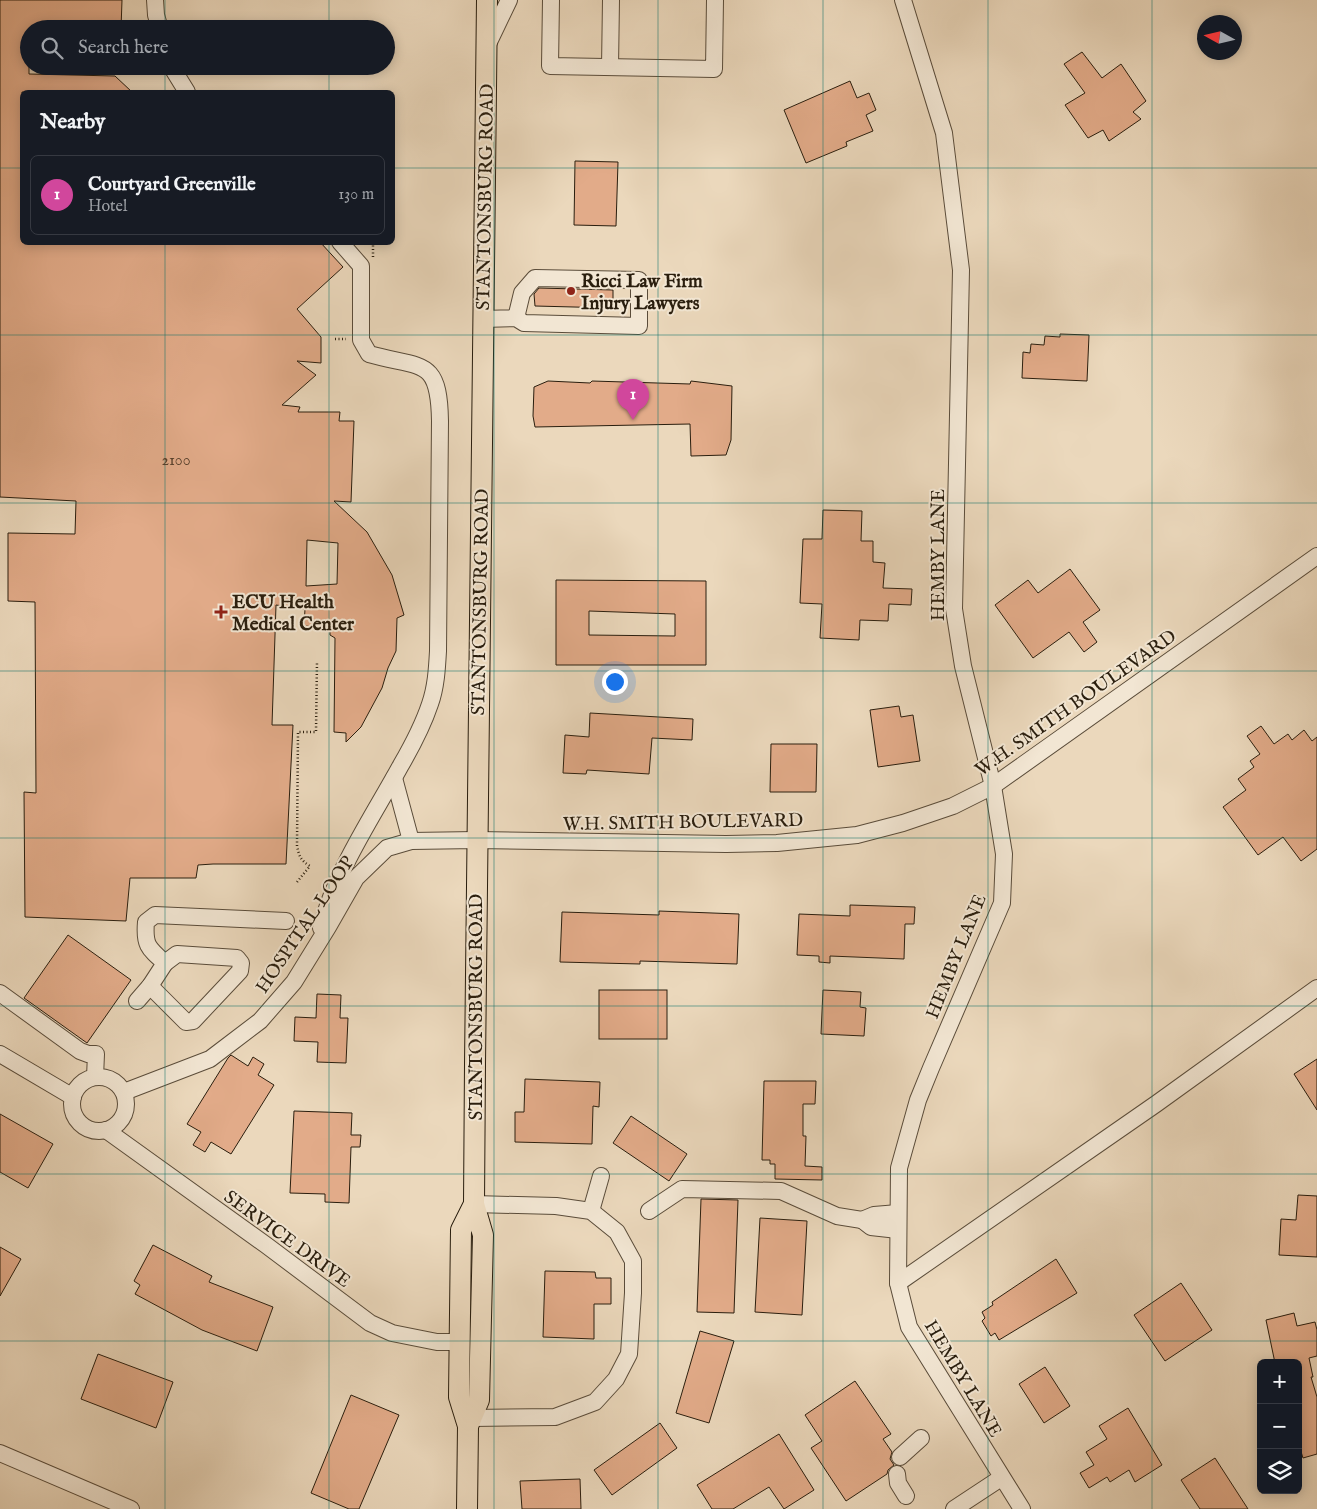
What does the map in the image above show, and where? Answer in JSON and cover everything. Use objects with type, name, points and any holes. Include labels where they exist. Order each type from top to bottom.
[{"type":"main road","name":"STANTONSBURG ROAD","points":[[469,1422],[480,1400],[483,1235],[474,1204],[476,840],[487,0]]},
{"type":"main road","name":"STANTONSBURG ROAD","points":[[468,1509],[469,1422],[459,1397],[461,1230],[474,1204]]},
{"type":"street","points":[[155,0],[158,20]]},
{"type":"street","points":[[486,48],[509,0]]},
{"type":"street","points":[[551,0],[550,66],[714,69],[715,0]]},
{"type":"street","points":[[610,67],[611,0]]},
{"type":"street","name":"HEMBY LANE","points":[[903,0],[944,133],[961,270],[954,609],[963,666],[993,786],[1004,854],[1002,903],[967,981],[918,1100],[899,1168],[898,1283],[909,1327],[1022,1509]]},
{"type":"street","points":[[177,75],[186,90]]},
{"type":"street","points":[[316,946],[327,904],[364,829],[420,730],[431,703],[436,675],[439,601],[440,402],[438,388],[431,374],[420,366],[369,354],[361,340],[361,266],[343,245]]},
{"type":"street","points":[[483,319],[516,318],[524,323],[638,326],[638,280],[534,278],[522,293],[516,318]]},
{"type":"street","name":"W.H. SMITH BOULEVARD","points":[[476,840],[726,844],[777,843],[857,835],[903,823],[944,809],[993,786],[1317,556]]},
{"type":"street","points":[[394,778],[411,841]]},
{"type":"street","name":"HOSPITAL LOOP","points":[[124,1092],[210,1059],[260,1021],[294,982],[356,878],[387,848],[411,841],[476,840]]},
{"type":"street","points":[[165,963],[149,949],[145,934],[146,922],[155,915],[286,921]]},
{"type":"street","points":[[137,1002],[165,963],[177,954],[236,958],[241,963],[240,971],[193,1022],[186,1022],[150,986]]},
{"type":"street","points":[[898,1283],[1156,1104],[1317,988]]},
{"type":"street","points":[[0,993],[80,1050],[88,1054],[96,1054],[95,1077]]},
{"type":"street","points":[[0,1054],[73,1097]]},
{"type":"street","points":[[104,1077],[119,1085],[124,1092],[126,1100],[124,1116],[114,1127],[106,1130],[93,1130],[81,1124],[74,1113],[72,1104],[75,1091],[88,1079],[104,1077]]},
{"type":"street","name":"SERVICE DRIVE","points":[[106,1130],[266,1245],[370,1323],[392,1333],[437,1342],[460,1342]]},
{"type":"street","points":[[591,1212],[601,1176]]},
{"type":"street","points":[[648,1211],[682,1189],[781,1191],[837,1216],[862,1220],[871,1227],[898,1230]]},
{"type":"street","points":[[469,1422],[555,1417],[595,1402],[616,1379],[629,1354],[633,1293],[633,1260],[617,1232],[591,1212],[556,1206],[474,1204]]},
{"type":"street","points":[[862,1220],[874,1214],[898,1213]]},
{"type":"street","points":[[900,1457],[921,1438]]},
{"type":"street","points":[[0,1453],[131,1509]]},
{"type":"street","points":[[897,1474],[898,1483],[906,1496]]},
{"type":"street","points":[[954,1509],[1001,1478]]},
{"type":"path","points":[[297,882],[310,866],[303,862],[296,846],[298,732],[316,732],[318,661]]},
{"type":"building","name":"ECU Health Medical Center","points":[[0,0],[122,0],[121,20],[20,20],[20,75],[115,76],[130,90],[20,90],[20,245],[323,245],[343,267],[297,309],[321,337],[321,363],[297,361],[316,375],[282,405],[300,407],[298,412],[340,412],[339,421],[354,421],[351,502],[334,501],[367,532],[392,575],[404,615],[397,618],[396,651],[382,688],[361,727],[346,742],[346,733],[334,732],[335,638],[330,635],[330,628],[304,626],[305,609],[276,605],[272,725],[293,725],[286,864],[198,865],[196,878],[130,878],[126,921],[25,917],[24,792],[36,793],[35,602],[8,601],[8,533],[75,534],[76,501],[0,497]],"holes":[[[307,540],[338,543],[337,584],[306,586]]]},
{"type":"building","points":[[1082,52],[1102,78],[1121,64],[1146,101],[1133,112],[1141,119],[1109,141],[1103,130],[1088,138],[1065,105],[1085,93],[1064,64]]},
{"type":"building","points":[[850,81],[857,98],[869,93],[876,110],[866,115],[873,131],[846,142],[847,146],[806,163],[784,110]]},
{"type":"building","points":[[575,161],[618,162],[616,226],[574,225]]},
{"type":"building","points":[[539,288],[613,290],[613,308],[535,306],[534,294]]},
{"type":"building","points":[[1060,334],[1089,335],[1087,381],[1022,378],[1023,352],[1030,353],[1031,344],[1044,345],[1045,336],[1060,337]]},
{"type":"building","points":[[548,381],[690,384],[691,381],[732,386],[731,440],[726,455],[691,456],[690,424],[535,427],[533,416],[534,387]]},
{"type":"building","points":[[823,510],[862,511],[861,541],[873,541],[873,562],[885,563],[883,588],[912,589],[911,605],[889,604],[888,621],[860,620],[859,640],[820,638],[822,604],[800,603],[803,539],[822,539]]},
{"type":"building","points":[[1070,569],[1100,610],[1083,622],[1097,642],[1084,652],[1069,632],[1033,658],[995,605],[1028,580],[1038,593]]},
{"type":"building","points":[[556,580],[706,581],[706,665],[556,665]],"holes":[[[589,611],[675,614],[675,636],[589,635]]]},
{"type":"building","points":[[899,706],[901,717],[913,715],[920,761],[878,767],[870,710]]},
{"type":"building","points":[[590,713],[693,719],[692,740],[652,738],[649,774],[587,770],[586,774],[563,773],[565,735],[589,737]]},
{"type":"building","points":[[1261,726],[1274,744],[1288,734],[1292,740],[1304,730],[1312,741],[1317,737],[1317,849],[1301,861],[1283,837],[1258,855],[1223,807],[1246,790],[1238,779],[1254,767],[1250,761],[1260,754],[1247,736]]},
{"type":"building","points":[[771,744],[817,744],[816,792],[770,792]]},
{"type":"building","points":[[850,905],[915,907],[914,924],[905,924],[904,959],[830,956],[830,963],[819,962],[819,956],[797,955],[799,914],[850,916]]},
{"type":"building","points":[[659,911],[739,914],[737,964],[640,961],[640,964],[560,962],[562,912],[659,915]]},
{"type":"building","points":[[68,935],[131,980],[87,1043],[24,998]]},
{"type":"building","points":[[599,990],[667,990],[667,1039],[599,1039]]},
{"type":"building","points":[[823,990],[861,992],[860,1007],[866,1008],[864,1036],[821,1034]]},
{"type":"building","points":[[317,994],[341,995],[340,1018],[348,1018],[346,1063],[317,1062],[318,1042],[294,1041],[295,1017],[316,1018]]},
{"type":"building","points":[[231,1055],[248,1066],[253,1057],[264,1064],[258,1075],[274,1085],[231,1154],[211,1142],[205,1152],[193,1145],[201,1132],[187,1124]]},
{"type":"building","points":[[1317,1059],[1317,1110],[1294,1074]]},
{"type":"building","points":[[525,1079],[600,1082],[599,1107],[593,1106],[592,1144],[515,1142],[515,1112],[524,1112]]},
{"type":"building","points":[[764,1081],[816,1081],[815,1104],[803,1104],[803,1136],[806,1136],[805,1166],[822,1167],[822,1180],[775,1179],[775,1164],[770,1164],[770,1160],[762,1160]]},
{"type":"building","points":[[294,1111],[352,1113],[351,1135],[361,1135],[360,1147],[351,1147],[349,1203],[325,1202],[325,1194],[290,1193]]},
{"type":"building","points":[[0,1114],[53,1144],[28,1188],[0,1172]]},
{"type":"building","points":[[631,1116],[687,1154],[669,1181],[613,1143]]},
{"type":"building","points":[[1298,1195],[1317,1196],[1317,1257],[1279,1255],[1281,1219],[1296,1220]]},
{"type":"building","points":[[701,1199],[738,1200],[734,1313],[697,1312]]},
{"type":"building","points":[[760,1218],[807,1221],[802,1315],[755,1312]]},
{"type":"building","points":[[153,1245],[212,1276],[209,1282],[273,1307],[257,1351],[202,1330],[135,1294],[140,1285],[134,1281]]},
{"type":"building","points":[[0,1247],[21,1259],[0,1296]]},
{"type":"building","points":[[1056,1259],[1077,1293],[999,1340],[995,1333],[991,1336],[982,1321],[985,1318],[982,1312],[993,1305],[992,1302]]},
{"type":"building","points":[[545,1271],[595,1272],[596,1278],[611,1278],[611,1304],[594,1304],[594,1339],[543,1337]]},
{"type":"building","points":[[1181,1283],[1212,1330],[1165,1361],[1134,1315]]},
{"type":"building","points":[[1294,1313],[1297,1326],[1315,1322],[1317,1330],[1317,1356],[1309,1358],[1313,1377],[1311,1377],[1317,1397],[1317,1454],[1303,1458],[1302,1455],[1302,1359],[1274,1359],[1266,1320]]},
{"type":"building","points":[[700,1331],[734,1341],[709,1423],[676,1413]]},
{"type":"building","points":[[98,1354],[173,1382],[156,1428],[81,1399]]},
{"type":"building","points":[[1045,1367],[1070,1406],[1044,1423],[1019,1384]]},
{"type":"building","points":[[855,1381],[891,1434],[883,1439],[892,1452],[890,1459],[894,1465],[888,1470],[887,1474],[846,1501],[811,1448],[822,1441],[805,1415]]},
{"type":"building","points":[[351,1395],[399,1415],[359,1509],[349,1509],[311,1493]]},
{"type":"building","points":[[1128,1408],[1162,1465],[1135,1482],[1129,1470],[1110,1482],[1107,1477],[1089,1488],[1080,1473],[1094,1465],[1086,1452],[1107,1439],[1099,1426]]},
{"type":"building","points":[[660,1423],[677,1448],[612,1495],[594,1470]]},
{"type":"building","points":[[779,1434],[814,1490],[784,1509],[769,1487],[733,1509],[712,1509],[697,1485]]},
{"type":"building","points":[[1215,1458],[1248,1509],[1200,1509],[1181,1480]]},
{"type":"building","points":[[580,1479],[581,1509],[522,1509],[520,1481]]},
{"type":"place","name":"Ricci Law Firm Injury Lawyers","points":[[571,291]]},
{"type":"place","name":"Courtyard Greenville","points":[[633,420]]},
{"type":"place","name":"ECU Health Medical Center","points":[[221,612]]}]
